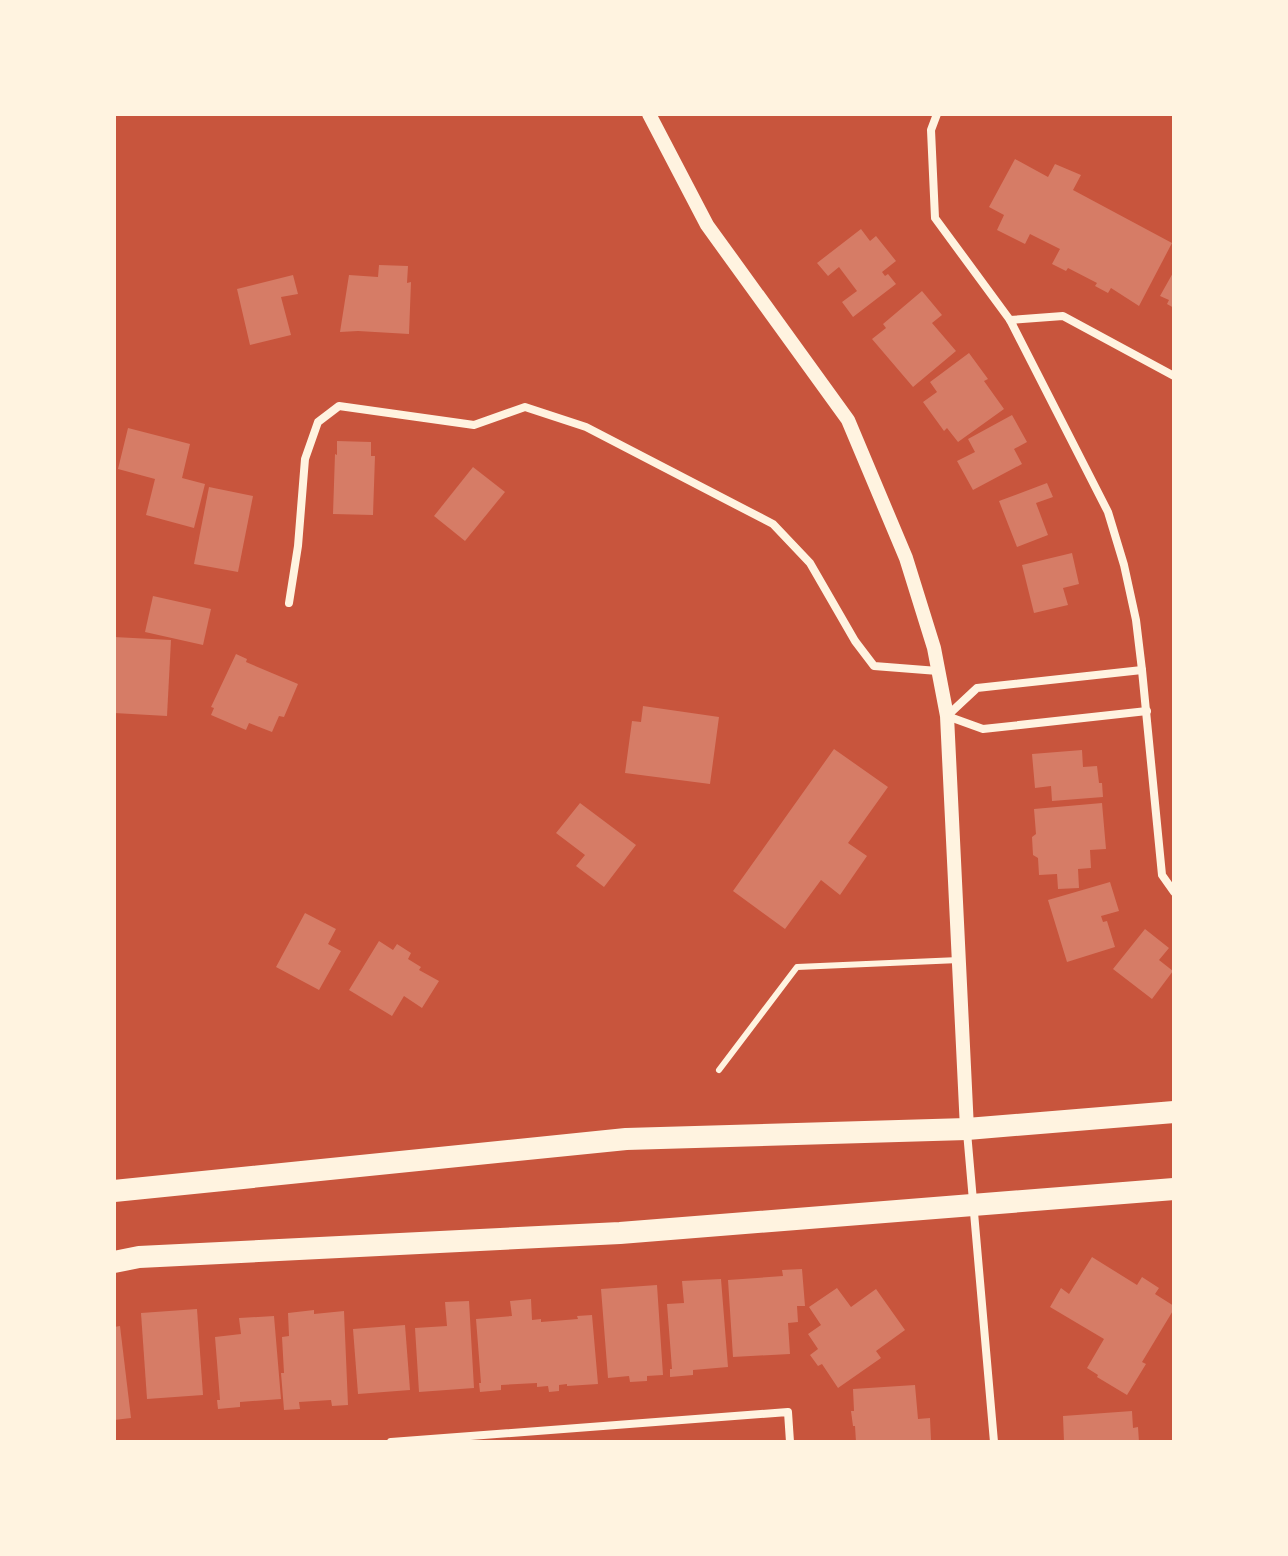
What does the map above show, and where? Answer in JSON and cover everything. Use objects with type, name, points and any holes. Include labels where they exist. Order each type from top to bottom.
[{"type":"highway","points":[[114,1191],[626,1139],[967,1129],[1174,1112]]},
{"type":"highway","points":[[114,1262],[139,1257],[620,1233],[1174,1189]]},
{"type":"street","points":[[649,114],[707,225],[848,420],[906,558],[934,648],[947,716],[967,1129],[994,1442]]},
{"type":"street","points":[[937,114],[931,130],[935,218],[1010,320],[1108,512],[1136,620],[1162,875],[1174,892]]},
{"type":"street","points":[[1010,320],[1063,316],[1174,376]]},
{"type":"street","points":[[289,603],[298,546],[305,459],[318,422],[339,406],[474,425],[525,407],[586,427],[773,524],[810,563],[855,641],[874,666],[938,671]]},
{"type":"street","points":[[947,716],[977,688],[1142,670]]},
{"type":"street","points":[[947,716],[983,729],[1147,711]]},
{"type":"street","points":[[391,1442],[788,1412],[790,1442]]},
{"type":"lane","points":[[719,1070],[797,967],[959,960]]},
{"type":"building","points":[[1015,159],[1048,177],[1055,164],[1081,175],[1073,190],[1172,243],[1139,306],[1111,288],[1108,293],[1095,286],[1097,283],[1068,268],[1066,271],[1052,264],[1060,249],[1030,234],[1025,244],[997,230],[1004,215],[989,207]]},
{"type":"building","points":[[861,229],[870,241],[876,236],[896,261],[882,272],[896,284],[853,317],[842,302],[857,291],[839,267],[828,276],[817,263]]},
{"type":"building","points":[[379,265],[408,266],[407,283],[411,282],[409,334],[340,332],[349,275],[378,277]]},
{"type":"building","points":[[1174,271],[1174,308],[1167,304],[1169,300],[1160,296]]},
{"type":"building","points":[[293,275],[298,294],[281,297],[291,335],[250,345],[237,289]]},
{"type":"building","points":[[922,291],[942,315],[932,323],[956,351],[913,387],[872,339],[886,328],[883,324]]},
{"type":"building","points":[[969,353],[1004,409],[958,442],[947,428],[944,431],[923,402],[937,392],[930,382]]},
{"type":"building","points":[[1012,415],[1027,442],[1014,449],[1022,464],[973,490],[957,461],[975,452],[968,439]]},
{"type":"building","points":[[128,428],[190,444],[182,478],[205,484],[194,528],[146,515],[155,479],[118,469]]},
{"type":"building","points":[[337,441],[371,442],[371,456],[375,456],[373,515],[333,514]]},
{"type":"building","points":[[473,467],[505,492],[465,541],[434,516]]},
{"type":"building","points":[[1047,483],[1053,497],[1036,503],[1048,535],[1017,547],[999,501]]},
{"type":"building","points":[[209,487],[253,496],[238,572],[194,564]]},
{"type":"building","points":[[1072,553],[1079,584],[1063,588],[1068,605],[1034,613],[1022,565]]},
{"type":"building","points":[[153,596],[211,609],[203,645],[145,632]]},
{"type":"building","points":[[114,637],[171,640],[167,716],[114,713]]},
{"type":"building","points":[[236,654],[247,659],[246,662],[298,684],[284,717],[279,716],[272,732],[249,723],[246,730],[211,715],[214,708],[211,707]]},
{"type":"building","points":[[643,706],[719,717],[710,784],[625,773],[632,721],[641,722]]},
{"type":"building","points":[[834,749],[888,787],[848,843],[867,856],[840,895],[821,880],[785,929],[733,891]]},
{"type":"building","points":[[1082,750],[1083,767],[1097,766],[1103,797],[1052,801],[1051,786],[1035,788],[1032,754]]},
{"type":"building","points":[[580,803],[636,845],[604,887],[576,866],[585,855],[556,833]]},
{"type":"building","points":[[1102,803],[1106,849],[1090,850],[1091,868],[1078,869],[1079,888],[1058,889],[1057,874],[1039,875],[1038,858],[1033,855],[1032,837],[1036,834],[1034,809]]},
{"type":"building","points":[[1110,882],[1119,911],[1101,916],[1103,922],[1107,921],[1115,947],[1067,962],[1048,900]]},
{"type":"building","points":[[305,913],[336,929],[328,944],[341,951],[319,990],[276,967]]},
{"type":"building","points":[[1145,929],[1169,948],[1159,960],[1173,971],[1152,999],[1113,969]]},
{"type":"building","points":[[379,941],[393,950],[397,944],[411,953],[408,959],[421,967],[419,970],[439,981],[422,1008],[404,996],[392,1016],[349,990]]},
{"type":"building","points":[[1092,1257],[1137,1285],[1142,1277],[1159,1288],[1155,1294],[1174,1306],[1127,1395],[1087,1368],[1104,1339],[1050,1307],[1061,1288],[1069,1294]]},
{"type":"building","points":[[802,1269],[805,1306],[797,1306],[798,1322],[788,1323],[790,1354],[733,1357],[728,1280],[783,1276],[782,1270]]},
{"type":"building","points":[[721,1279],[728,1367],[693,1370],[693,1375],[670,1377],[667,1304],[684,1303],[682,1281]]},
{"type":"building","points":[[657,1285],[663,1375],[647,1376],[647,1381],[630,1382],[629,1376],[608,1378],[601,1289]]},
{"type":"building","points":[[837,1288],[851,1307],[876,1289],[905,1330],[876,1351],[881,1358],[838,1388],[822,1364],[818,1366],[810,1355],[818,1349],[808,1334],[821,1325],[809,1307]]},
{"type":"building","points":[[531,1299],[532,1320],[578,1319],[577,1316],[592,1315],[598,1384],[559,1385],[559,1391],[549,1392],[548,1386],[537,1387],[537,1383],[501,1385],[501,1390],[480,1392],[476,1319],[512,1316],[510,1301]]},
{"type":"building","points":[[469,1301],[474,1388],[419,1392],[415,1328],[447,1326],[445,1302]]},
{"type":"building","points":[[197,1309],[203,1395],[147,1399],[141,1313]]},
{"type":"building","points":[[314,1310],[314,1314],[344,1311],[348,1405],[332,1406],[331,1400],[299,1402],[300,1409],[284,1410],[282,1337],[289,1336],[288,1313]]},
{"type":"building","points":[[274,1316],[281,1399],[240,1402],[240,1407],[218,1409],[215,1337],[241,1334],[239,1318]]},
{"type":"building","points":[[405,1325],[410,1390],[358,1394],[353,1329]]},
{"type":"building","points":[[120,1326],[131,1418],[114,1420],[114,1327]]},
{"type":"building","points":[[915,1385],[918,1419],[930,1418],[931,1440],[856,1442],[851,1411],[854,1411],[853,1389]]},
{"type":"building","points":[[1132,1411],[1133,1428],[1138,1427],[1139,1442],[1064,1442],[1063,1416]]}]
